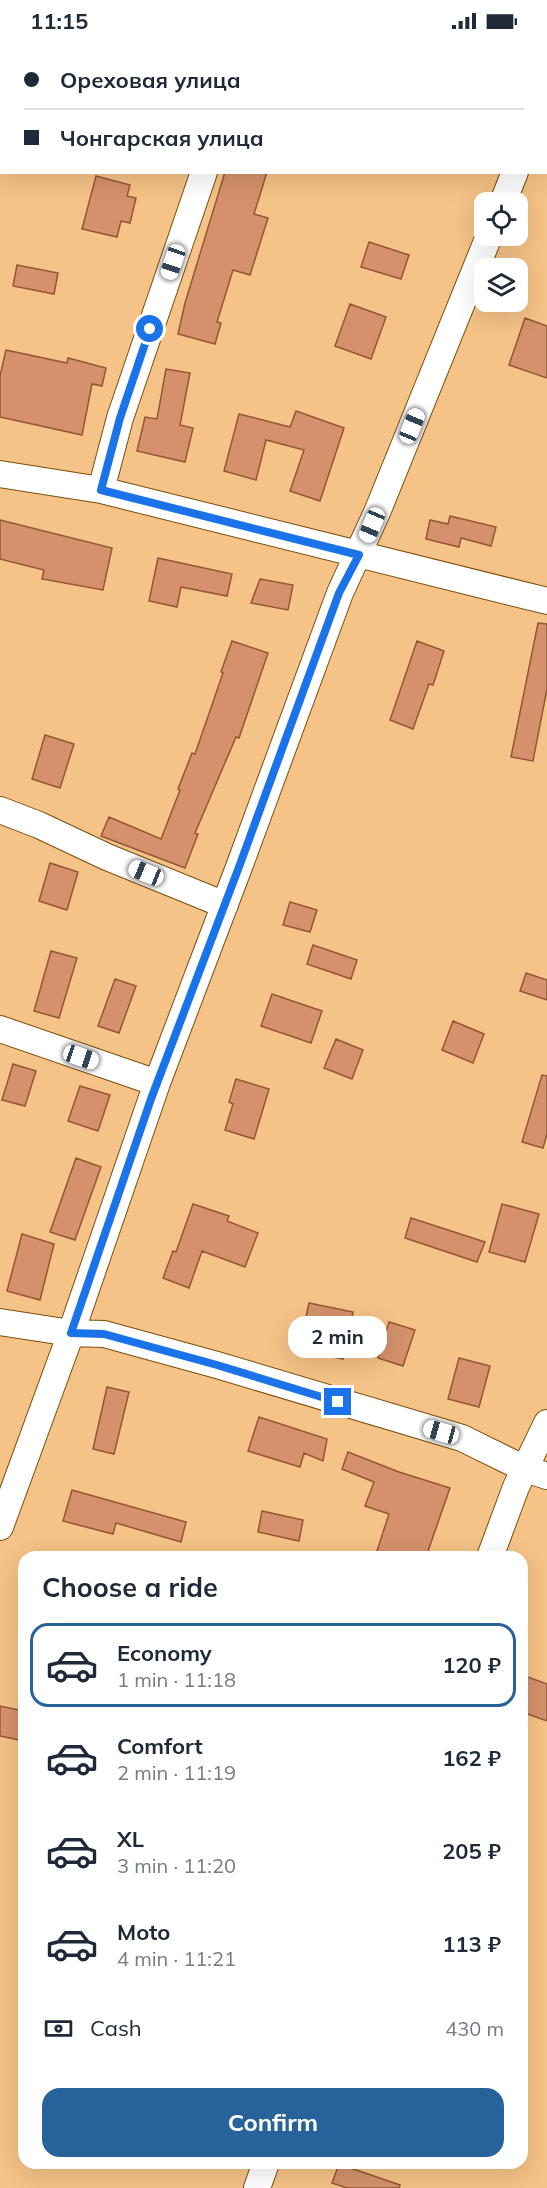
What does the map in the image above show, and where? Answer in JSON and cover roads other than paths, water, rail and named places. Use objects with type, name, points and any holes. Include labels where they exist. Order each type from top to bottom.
[{"type":"street","points":[[101,490],[120,418],[203,174]]},
{"type":"street","points":[[507,192],[514,174]]},
{"type":"street","points":[[0,1527],[71,1333],[157,1083],[339,593],[359,555],[485,246]]},
{"type":"street","points":[[0,474],[101,490],[547,601]]},
{"type":"street","points":[[0,810],[39,825],[106,857],[225,905]]},
{"type":"street","points":[[0,1029],[157,1083]]},
{"type":"street","points":[[0,1322],[71,1333],[104,1334],[217,1365],[462,1438],[536,1473]]},
{"type":"street","points":[[492,1551],[516,1487],[536,1473],[547,1424]]},
{"type":"street","points":[[257,2188],[264,2169]]}]
